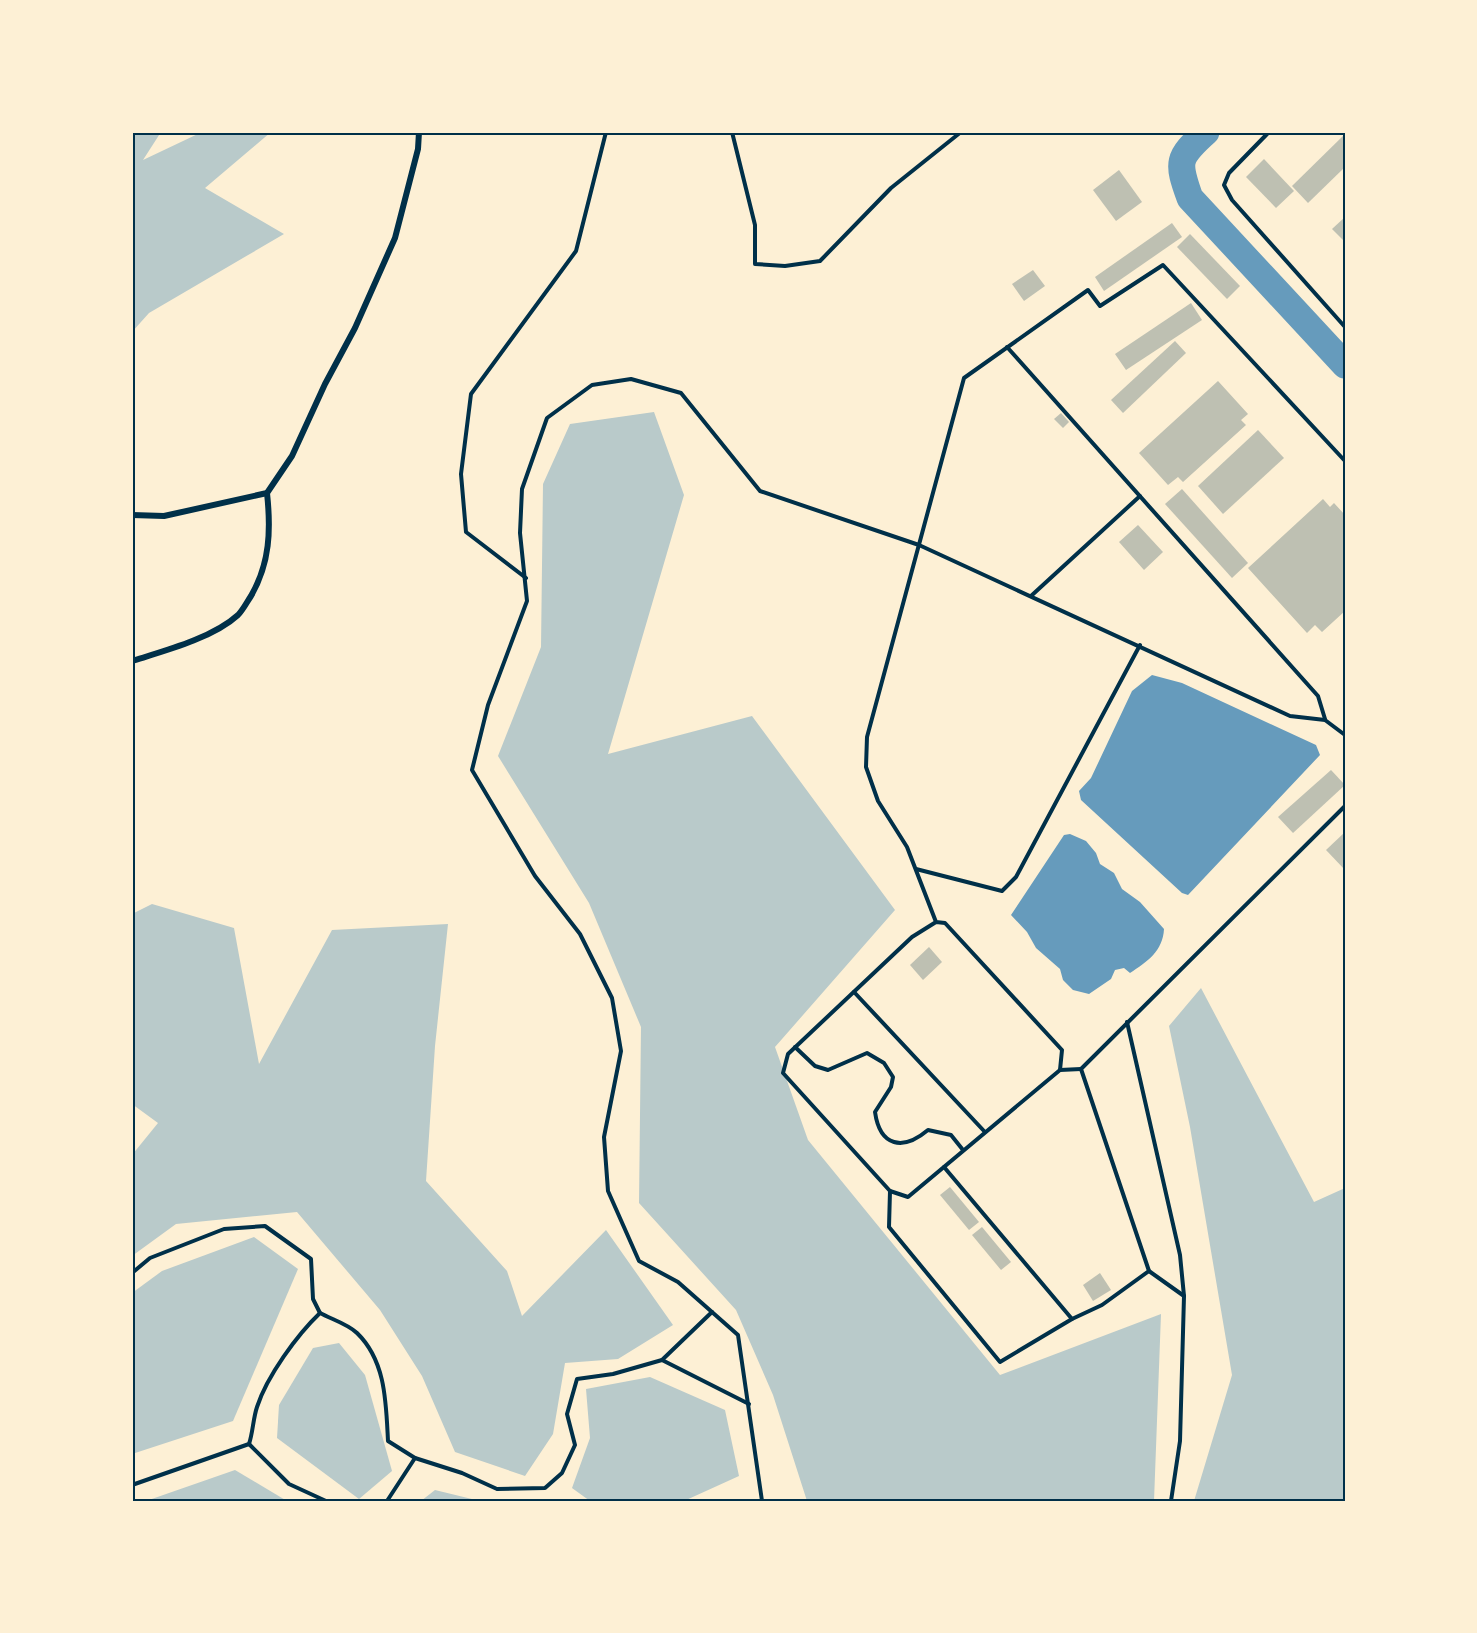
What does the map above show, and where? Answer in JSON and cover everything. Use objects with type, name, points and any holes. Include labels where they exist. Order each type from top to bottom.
[{"type":"street","points":[[132,661],[169,649],[226,624],[240,613],[262,576],[271,529],[267,493],[292,456],[325,384],[355,328],[395,238],[418,149],[419,132]]},
{"type":"street","points":[[132,515],[164,516],[267,493]]},
{"type":"lane","points":[[527,578],[466,532],[461,474],[471,394],[576,251],[606,132]]},
{"type":"lane","points":[[732,132],[755,225],[755,264],[785,266],[820,261],[891,188],[961,132]]},
{"type":"lane","points":[[1269,132],[1229,173],[1224,185],[1232,200],[1345,327]]},
{"type":"lane","points":[[936,922],[907,847],[878,801],[866,767],[867,737],[963,378],[1088,290],[1100,306],[1163,266],[1345,461]]},
{"type":"lane","points":[[1007,347],[1318,696],[1325,720]]},
{"type":"lane","points":[[762,1501],[738,1335],[678,1282],[639,1261],[608,1191],[604,1137],[621,1051],[612,998],[580,934],[535,876],[472,770],[488,705],[527,601],[527,578],[520,533],[522,489],[547,418],[592,385],[631,380],[681,393],[760,491],[919,545],[1290,716],[1325,720],[1345,735]]},
{"type":"lane","points":[[1031,596],[1140,496]]},
{"type":"lane","points":[[916,869],[1002,891],[1016,877],[1140,645]]},
{"type":"lane","points":[[1060,1070],[1062,1050],[945,923],[936,922],[912,937],[795,1047],[788,1054],[783,1073],[890,1191],[908,1197],[984,1131],[1060,1070],[1081,1069],[1345,806]]},
{"type":"lane","points":[[854,992],[984,1131]]},
{"type":"lane","points":[[1127,1022],[1180,1255],[1184,1296],[1180,1441],[1171,1501]]},
{"type":"lane","points":[[795,1047],[814,1066],[828,1070],[867,1053],[884,1063],[893,1077],[891,1087],[874,1112],[877,1127],[888,1139],[906,1144],[915,1142],[928,1131],[951,1135],[963,1150]]},
{"type":"lane","points":[[1081,1069],[1149,1271],[1184,1296]]},
{"type":"lane","points":[[944,1167],[1072,1319]]},
{"type":"lane","points":[[890,1191],[889,1227],[1000,1362],[1072,1319],[1102,1305],[1149,1271]]},
{"type":"lane","points":[[132,1273],[150,1258],[224,1229],[265,1226],[310,1259],[313,1299],[320,1313],[356,1332],[376,1357],[386,1399],[388,1441],[415,1458],[462,1473],[497,1489],[545,1488],[562,1473],[575,1445],[567,1414],[577,1379],[613,1374],[662,1360],[712,1312]]},
{"type":"lane","points":[[249,1444],[257,1407],[270,1383],[298,1333],[320,1313]]},
{"type":"lane","points":[[662,1360],[749,1404]]},
{"type":"lane","points":[[132,1485],[249,1444]]},
{"type":"lane","points":[[249,1444],[289,1484],[326,1501]]},
{"type":"lane","points":[[387,1501],[415,1458]]},
{"type":"shaded area","points":[[132,132],[161,132],[143,160],[202,132],[271,132],[205,188],[284,234],[149,313],[132,332]]},
{"type":"shaded area","points":[[654,412],[684,495],[608,754],[752,716],[895,910],[775,1047],[808,1140],[1000,1375],[1161,1314],[1154,1501],[807,1501],[773,1395],[736,1310],[639,1203],[641,1027],[589,903],[498,756],[541,647],[543,484],[570,424]]},
{"type":"shaded area","points":[[152,904],[234,928],[259,1064],[332,930],[448,924],[435,1046],[426,1181],[507,1271],[522,1316],[606,1230],[673,1325],[618,1359],[565,1363],[553,1434],[525,1476],[455,1452],[422,1376],[380,1310],[297,1212],[176,1224],[132,1256],[132,1155],[158,1123],[132,1104],[132,914]]},
{"type":"shaded area","points":[[1201,988],[1314,1202],[1345,1188],[1345,1501],[1194,1501],[1232,1375],[1190,1127],[1169,1026]]},
{"type":"shaded area","points":[[254,1237],[298,1269],[233,1421],[132,1454],[132,1293],[162,1271]]},
{"type":"shaded area","points":[[339,1343],[365,1375],[392,1471],[359,1499],[277,1438],[279,1405],[313,1348]]},
{"type":"shaded area","points":[[650,1377],[725,1410],[739,1476],[684,1501],[590,1501],[572,1488],[590,1438],[586,1389]]},
{"type":"shaded area","points":[[235,1470],[287,1501],[146,1501]]},
{"type":"shaded area","points":[[435,1490],[480,1501],[421,1501]]},
{"type":"water","points":[[1152,675],[1182,683],[1316,745],[1320,755],[1188,895],[1182,893],[1081,800],[1079,791],[1091,778],[1132,691]]},
{"type":"water","points":[[1070,834],[1086,841],[1096,853],[1100,864],[1114,873],[1122,889],[1140,902],[1164,929],[1161,944],[1148,960],[1130,973],[1124,968],[1115,970],[1111,979],[1089,994],[1073,990],[1063,980],[1060,969],[1036,948],[1027,932],[1011,915],[1064,835]]},
{"type":"building","points":[[1345,134],[1345,167],[1308,203],[1292,186]]},
{"type":"building","points":[[1264,159],[1294,191],[1276,208],[1246,177]]},
{"type":"building","points":[[1119,170],[1142,202],[1116,221],[1093,190]]},
{"type":"building","points":[[1345,217],[1345,242],[1332,229]]},
{"type":"building","points":[[1172,223],[1182,237],[1104,291],[1095,277]]},
{"type":"building","points":[[1190,234],[1240,286],[1227,299],[1177,247]]},
{"type":"building","points":[[1033,270],[1045,286],[1024,301],[1012,284]]},
{"type":"building","points":[[1191,303],[1202,320],[1126,370],[1115,354]]},
{"type":"building","points":[[1175,341],[1186,353],[1123,413],[1111,400]]},
{"type":"building","points":[[1218,381],[1248,414],[1241,420],[1246,425],[1183,482],[1178,477],[1168,485],[1139,453]]},
{"type":"building","points":[[1061,413],[1069,422],[1063,428],[1054,419]]},
{"type":"building","points":[[1258,430],[1284,458],[1223,514],[1198,486]]},
{"type":"building","points":[[1182,489],[1248,563],[1232,578],[1165,504]]},
{"type":"building","points":[[1323,499],[1330,507],[1334,503],[1345,515],[1345,611],[1322,632],[1315,625],[1307,633],[1248,568]]},
{"type":"building","points":[[1138,525],[1163,552],[1144,570],[1119,542]]},
{"type":"building","points":[[1331,770],[1345,785],[1293,833],[1278,817]]},
{"type":"building","points":[[1345,832],[1345,870],[1326,850]]},
{"type":"building","points":[[929,947],[942,962],[923,980],[910,965]]},
{"type":"building","points":[[950,1187],[979,1222],[969,1230],[940,1195]]},
{"type":"building","points":[[982,1227],[1011,1262],[1001,1270],[972,1235]]},
{"type":"building","points":[[1100,1273],[1111,1290],[1093,1301],[1083,1285]]},
{"type":"waterway","points":[[1206,132],[1189,148],[1182,161],[1183,176],[1190,198],[1345,365]]}]
